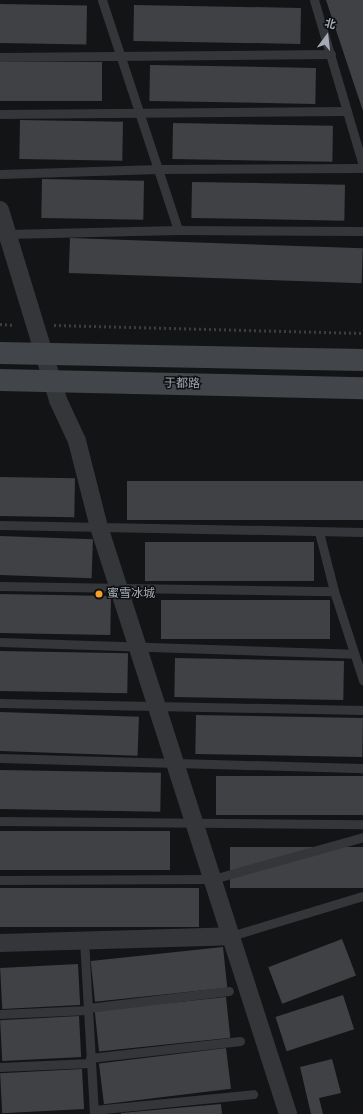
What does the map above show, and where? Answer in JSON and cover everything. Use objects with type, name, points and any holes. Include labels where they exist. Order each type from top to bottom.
[{"type":"main road","points":[[0,353],[363,360]]},
{"type":"main road","name":"于都路","points":[[0,380],[363,388]]},
{"type":"street","points":[[0,210],[52,381],[77,441],[99,527],[288,1114]]},
{"type":"street","points":[[0,942],[231,936]]},
{"type":"lane","points":[[102,0],[178,230]]},
{"type":"lane","points":[[314,0],[363,165]]},
{"type":"lane","points":[[0,57],[120,54],[331,54]]},
{"type":"lane","points":[[0,114],[139,111],[347,111]]},
{"type":"lane","points":[[0,174],[158,169],[363,168]]},
{"type":"lane","points":[[7,234],[178,230],[363,230]]},
{"type":"lane","points":[[0,525],[363,532]]},
{"type":"lane","points":[[319,532],[334,591],[363,680]]},
{"type":"lane","points":[[0,586],[334,591]]},
{"type":"lane","points":[[0,642],[354,654]]},
{"type":"lane","points":[[0,703],[363,710]]},
{"type":"lane","points":[[0,758],[363,768]]},
{"type":"lane","points":[[0,821],[195,824],[363,824]]},
{"type":"lane","points":[[0,880],[212,879],[363,837]]},
{"type":"lane","points":[[231,936],[363,896]]},
{"type":"lane","points":[[84,940],[94,1112],[253,1094]]},
{"type":"lane","points":[[0,1014],[88,1009],[229,991]]},
{"type":"lane","points":[[0,1067],[91,1061],[240,1041]]},
{"type":"path","points":[[0,324],[363,333]]},
{"type":"building","points":[[326,0],[363,0],[363,111]]},
{"type":"building","points":[[0,4],[87,6],[86,45],[0,43]]},
{"type":"building","points":[[134,5],[301,8],[300,44],[133,41]]},
{"type":"building","points":[[0,62],[102,62],[102,101],[0,101]]},
{"type":"building","points":[[150,65],[316,68],[315,104],[149,101]]},
{"type":"building","points":[[20,120],[123,122],[122,161],[19,159]]},
{"type":"building","points":[[173,123],[333,126],[332,162],[172,159]]},
{"type":"building","points":[[42,179],[144,181],[143,220],[41,218]]},
{"type":"building","points":[[192,182],[345,185],[344,221],[191,218]]},
{"type":"building","points":[[70,238],[363,248],[362,283],[69,273]]},
{"type":"building","points":[[0,477],[75,478],[74,517],[0,516]]},
{"type":"building","points":[[127,481],[363,481],[363,520],[127,520]]},
{"type":"building","points":[[0,536],[93,539],[92,578],[0,575]]},
{"type":"building","points":[[145,542],[314,542],[314,581],[145,581]]},
{"type":"building","points":[[0,594],[111,596],[110,635],[0,633]]},
{"type":"building","points":[[161,600],[330,600],[330,639],[161,639]]},
{"type":"building","points":[[0,651],[128,653],[127,693],[0,691]]},
{"type":"building","points":[[175,658],[344,661],[343,700],[174,697]]},
{"type":"building","points":[[0,712],[139,717],[138,756],[0,751]]},
{"type":"building","points":[[196,715],[363,718],[362,757],[195,754]]},
{"type":"building","points":[[0,770],[161,773],[160,812],[0,809]]},
{"type":"building","points":[[216,776],[363,776],[363,815],[216,815]]},
{"type":"building","points":[[0,831],[170,831],[170,870],[0,870]]},
{"type":"building","points":[[230,847],[363,847],[363,888],[230,888]]},
{"type":"building","points":[[0,888],[199,888],[199,927],[0,927]]},
{"type":"building","points":[[342,939],[356,975],[282,1004],[268,967]]},
{"type":"building","points":[[223,947],[227,988],[95,1002],[91,961]]},
{"type":"building","points":[[78,964],[80,1005],[2,1009],[0,968]]},
{"type":"building","points":[[343,995],[354,1029],[287,1051],[275,1017]]},
{"type":"building","points":[[226,997],[230,1038],[99,1052],[95,1011]]},
{"type":"building","points":[[79,1016],[81,1057],[2,1061],[0,1020]]},
{"type":"building","points":[[226,1048],[231,1089],[104,1104],[99,1064]]},
{"type":"building","points":[[332,1059],[341,1093],[319,1098],[323,1114],[311,1114],[300,1067]]},
{"type":"building","points":[[82,1069],[84,1109],[2,1113],[0,1073]]},
{"type":"building","points":[[221,1104],[222,1114],[121,1114],[121,1113]]},
{"type":"place","name":"蜜雪冰城","points":[[99,594]]}]
